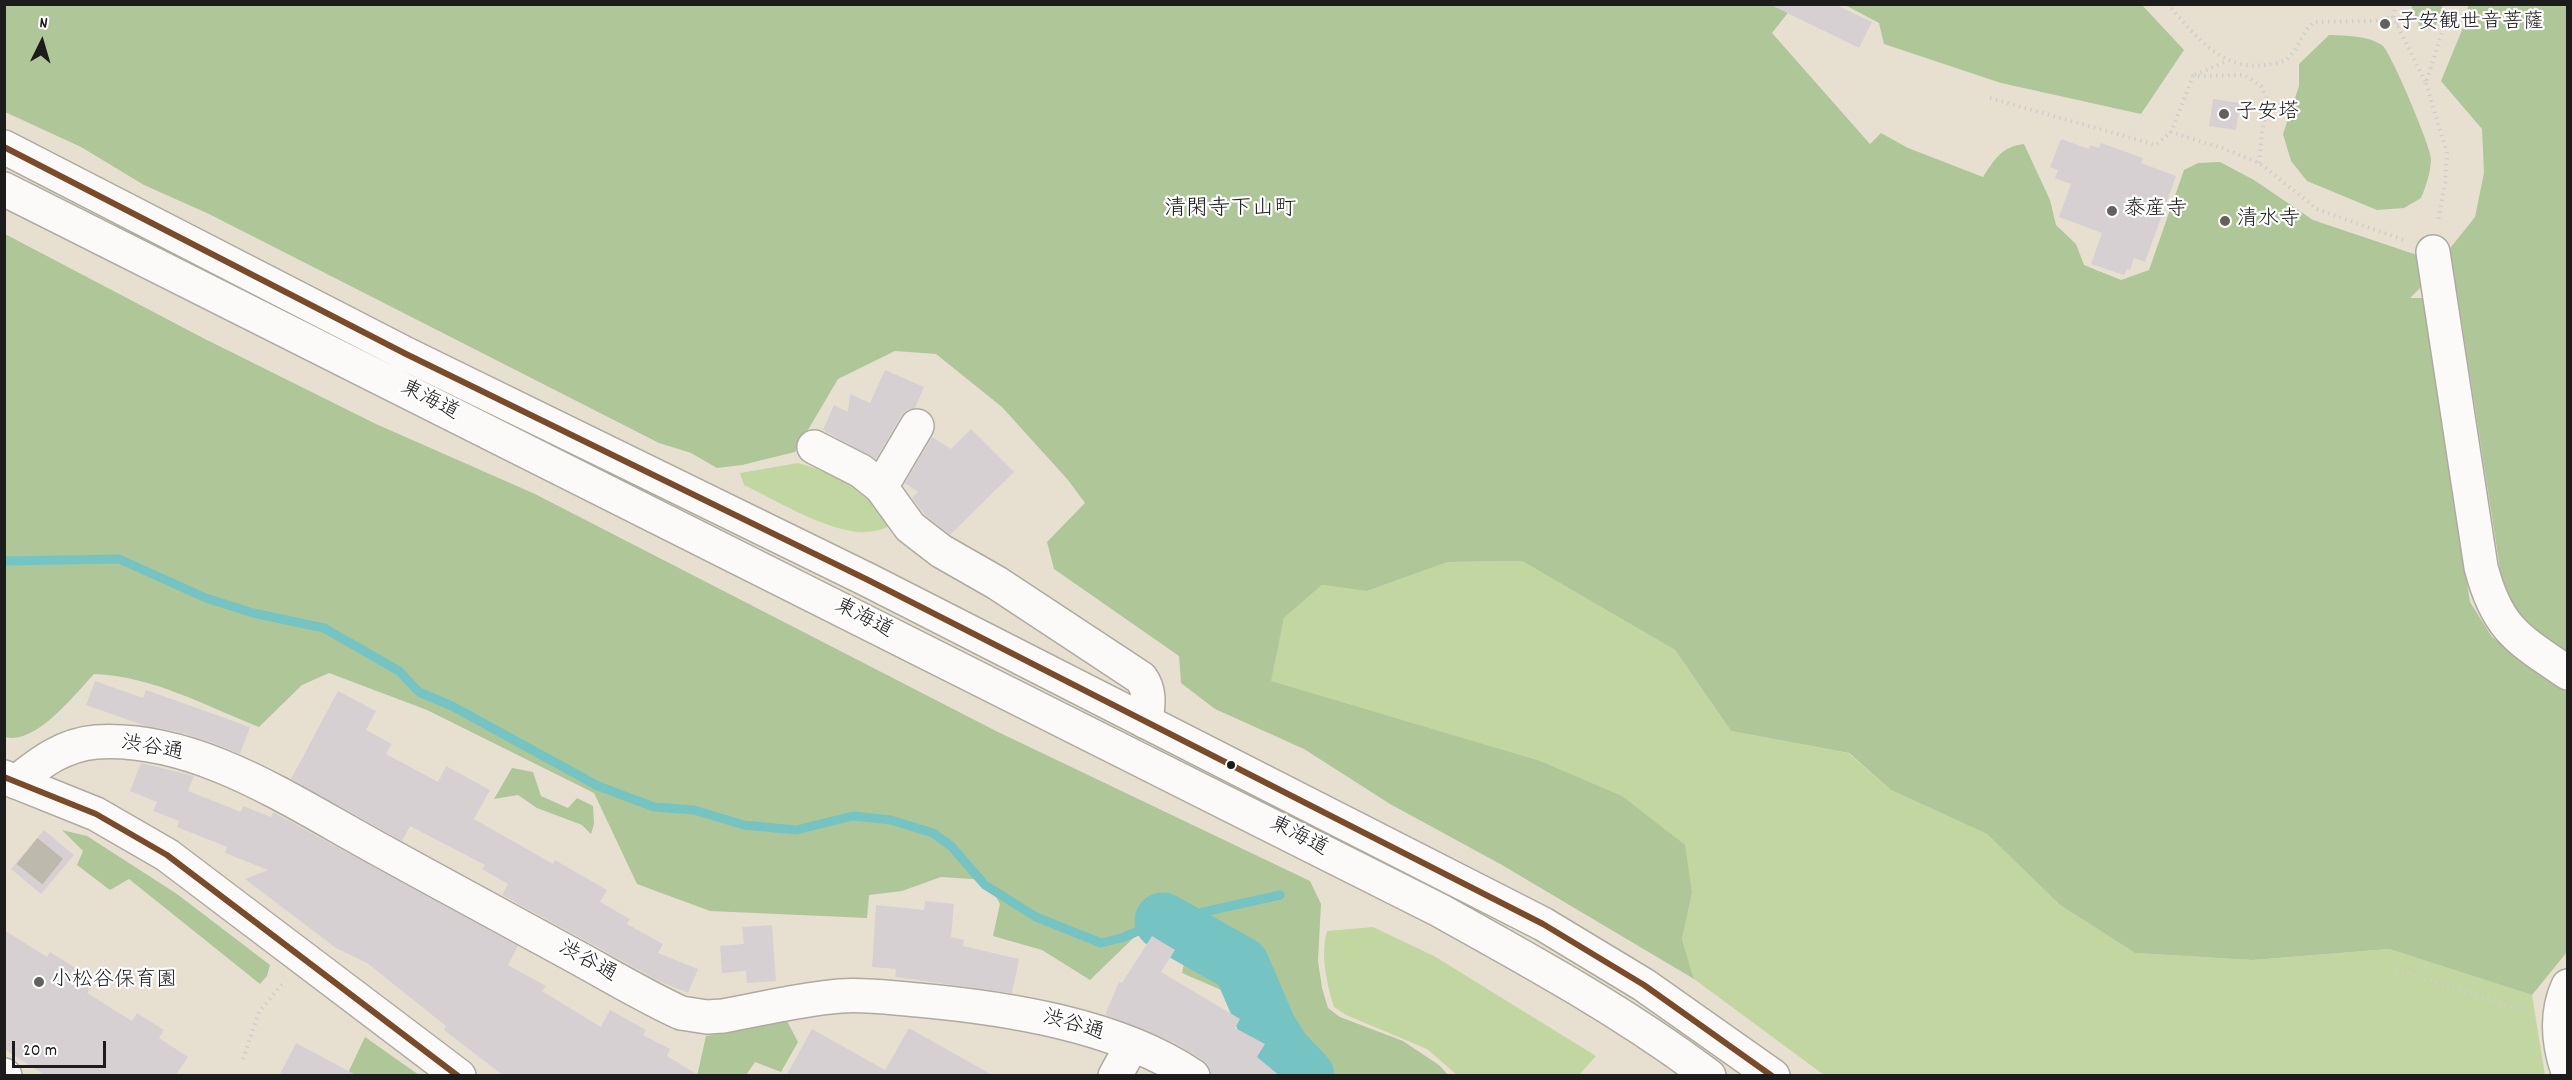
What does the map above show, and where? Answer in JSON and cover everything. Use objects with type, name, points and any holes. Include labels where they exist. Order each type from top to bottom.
[{"type":"main road","name":"東海道","points":[[4,147],[406,354],[868,580],[1543,924],[1644,985],[1773,1076]]},
{"type":"main road","name":"東海道","points":[[4,189],[1439,910],[1524,957],[1613,1011],[1709,1076]]},
{"type":"main road","points":[[2433,252],[2481,567],[2488,594],[2506,627],[2568,673]]},
{"type":"main road","points":[[880,487],[917,426]]},
{"type":"main road","points":[[814,447],[861,471],[880,487],[910,527],[941,551],[997,583],[1141,678],[1146,684],[1148,694],[1146,722]]},
{"type":"main road","name":"渋谷通","points":[[10,779],[55,753],[95,742],[153,747],[210,762],[286,798],[681,1013],[707,1017],[723,1016],[821,998],[860,995],[964,1004],[1019,1012],[1078,1027],[1158,1055],[1192,1076]]},
{"type":"main road","points":[[10,779],[96,814],[167,855],[459,1076]]},
{"type":"main road","points":[[2564,996],[2560,1050],[2568,1072]]},
{"type":"main road","points":[[1115,1076],[1132,1045]]},
{"type":"path","points":[[2167,4],[2211,52],[2227,60],[2253,67],[2285,61],[2295,51],[2307,27],[2314,22],[2373,21],[2393,17]]},
{"type":"path","points":[[2171,132],[2222,148],[2259,163],[2317,209],[2382,230],[2433,252],[2445,183],[2447,153],[2426,83],[2393,17],[2396,4]]},
{"type":"path","points":[[2426,83],[2451,4]]},
{"type":"path","points":[[2397,25],[2428,10]]},
{"type":"path","points":[[1990,98],[2156,145],[2171,132],[2193,76],[2227,60]]},
{"type":"path","points":[[2193,76],[2244,75],[2261,86],[2268,102],[2259,163]]},
{"type":"path","points":[[2396,969],[2515,1008],[2564,996]]},
{"type":"path","points":[[243,1059],[259,1012],[285,980]]},
{"type":"green space","points":[[4,5],[1794,5],[1772,33],[1870,144],[1881,133],[1908,148],[1983,177],[1995,159],[2004,151],[2024,144],[2050,200],[2056,225],[2076,244],[2084,265],[2121,280],[2149,270],[2184,170],[2198,163],[2220,162],[2254,180],[2313,220],[2417,255],[2424,284],[2410,298],[2423,298],[2470,602],[2492,637],[2567,690],[2567,952],[2532,995],[2389,949],[2253,960],[2135,953],[2060,905],[1987,834],[1891,790],[1849,753],[1731,731],[1675,650],[1522,561],[1448,562],[1367,591],[1322,585],[1284,618],[1271,681],[1540,761],[1622,796],[1685,845],[1692,893],[1682,939],[1694,979],[1502,865],[1390,804],[1304,749],[1215,709],[1181,683],[1179,656],[1054,569],[1047,542],[1085,503],[1068,480],[1002,407],[936,354],[895,351],[838,379],[795,452],[742,465],[717,468],[691,453],[659,443],[209,214],[144,185],[81,147],[5,112]]},
{"type":"green space","points":[[1845,5],[2142,5],[2184,50],[2141,114],[2001,83],[1884,44],[1879,23]]},
{"type":"green space","points":[[2411,5],[2443,5],[2435,28],[2421,30]]},
{"type":"green space","points":[[2468,5],[2567,5],[2567,659],[2525,625],[2503,588],[2458,298],[2447,252],[2475,217],[2484,173],[2482,129],[2441,81],[2467,18]]},
{"type":"green space","points":[[2329,35],[2363,38],[2382,45],[2410,99],[2429,150],[2431,163],[2421,198],[2404,208],[2377,210],[2307,181],[2291,161],[2283,134],[2299,86],[2299,64]]},
{"type":"green space","points":[[5,234],[203,338],[376,424],[535,494],[996,731],[1310,881],[1321,904],[1318,961],[1328,1008],[1340,1017],[1403,1041],[1439,1065],[1448,1075],[1322,1075],[1249,1002],[1182,973],[1189,939],[1148,924],[1090,980],[1042,950],[993,936],[1000,904],[987,880],[941,877],[902,891],[869,895],[867,918],[710,911],[637,884],[594,793],[427,710],[329,673],[302,685],[259,727],[158,686],[116,676],[94,674],[66,705],[42,726],[17,738],[5,737]]},
{"type":"green space","points":[[798,463],[826,472],[850,486],[872,503],[892,525],[862,532],[837,528],[744,485],[740,473]]},
{"type":"green space","points":[[1522,561],[1675,650],[1731,731],[1848,753],[1891,790],[1987,834],[2060,905],[2135,953],[2253,960],[2389,949],[2532,995],[2545,1075],[1824,1075],[1694,979],[1682,939],[1692,893],[1270,681],[1284,618],[1322,585],[1367,591],[1448,562]]},
{"type":"green space","points":[[512,768],[533,772],[541,796],[568,808],[577,798],[593,806],[594,824],[591,834],[582,825],[537,808],[518,795],[494,799]]},
{"type":"green space","points":[[62,830],[87,836],[177,894],[270,965],[267,976],[260,984],[129,879],[110,890],[77,865],[83,851]]},
{"type":"green space","points":[[1373,927],[1434,956],[1596,1056],[1579,1075],[1457,1075],[1427,1049],[1346,1015],[1334,1007],[1329,989],[1324,960],[1327,931]]},
{"type":"green space","points":[[787,1021],[798,1042],[781,1072],[755,1062],[746,1075],[697,1076],[706,1036]]},
{"type":"green space","points":[[365,1037],[419,1075],[347,1075]]},
{"type":"building","points":[[1769,4],[1834,4],[1872,22],[1859,48]]},
{"type":"building","name":"子安塔","points":[[2213,99],[2240,103],[2236,130],[2209,126]]},
{"type":"building","name":"泰産寺","points":[[2061,139],[2089,149],[2090,145],[2099,148],[2101,143],[2143,158],[2141,163],[2176,176],[2145,262],[2134,258],[2130,270],[2127,269],[2124,275],[2091,264],[2102,233],[2059,217],[2071,184],[2055,178],[2058,170],[2050,167]]},
{"type":"building","points":[[885,370],[924,387],[915,408],[907,410],[901,416],[876,459],[823,430],[834,405],[848,412],[850,394],[870,403]]},
{"type":"building","points":[[971,429],[1014,472],[950,535],[924,514],[912,498],[918,492],[905,483],[932,437],[951,449]]},
{"type":"building","points":[[95,681],[143,698],[146,690],[250,727],[240,754],[211,742],[175,731],[146,726],[86,705]]},
{"type":"building","points":[[338,691],[376,711],[366,730],[392,744],[386,754],[438,782],[446,766],[490,790],[474,819],[553,864],[555,860],[607,890],[600,902],[630,919],[627,924],[663,944],[658,953],[698,969],[688,993],[659,981],[502,895],[508,884],[482,869],[485,865],[410,826],[402,841],[291,779]]},
{"type":"building","points":[[141,763],[194,776],[188,791],[241,812],[243,806],[271,817],[273,812],[518,946],[508,965],[546,986],[542,991],[601,1027],[610,1010],[646,1030],[643,1035],[670,1049],[667,1056],[700,1076],[504,1076],[444,1030],[446,1026],[367,963],[336,948],[245,879],[268,870],[225,853],[227,847],[177,827],[179,821],[153,811],[157,802],[130,791]]},
{"type":"building","points":[[44,830],[74,855],[41,894],[11,869]]},
{"type":"building","points":[[925,901],[954,904],[951,937],[964,940],[963,946],[1019,959],[1012,993],[895,977],[896,969],[872,967],[876,905],[924,910]]},
{"type":"building","points":[[772,925],[776,981],[747,983],[746,971],[722,973],[720,946],[744,944],[742,927]]},
{"type":"building","points":[[4,930],[47,957],[50,952],[95,980],[87,993],[132,1021],[137,1013],[164,1030],[159,1038],[188,1057],[175,1076],[46,1076],[4,1049]]},
{"type":"building","points":[[1152,936],[1175,950],[1161,972],[1240,1019],[1235,1028],[1265,1044],[1257,1057],[1280,1076],[1212,1076],[1209,1066],[1203,1060],[1173,1042],[1105,1015],[1119,982],[1122,983]]},
{"type":"building","points":[[909,1028],[994,1076],[786,1076],[812,1029],[885,1070]]},
{"type":"building","points":[[296,1043],[358,1076],[279,1076]]},
{"type":"waterway","points":[[4,561],[119,559],[206,598],[253,613],[324,628],[399,671],[419,692],[452,706],[598,786],[654,807],[694,810],[744,825],[796,830],[853,816],[891,820],[933,833],[951,846],[985,885],[1036,917],[1101,943],[1121,938],[1163,921],[1280,895]]},
{"type":"waterway","points":[[1163,921],[1241,965],[1268,1028],[1283,1052],[1306,1076]]},
{"type":"tunnel","points":[[27,851],[57,875]]},
{"type":"transit line","points":[[4,147],[406,354],[868,580],[1543,924],[1644,985],[1772,1076]]},
{"type":"transit line","points":[[4,777],[96,814],[167,855],[458,1076]]},
{"type":"place","name":"子安観世音菩薩","points":[[2385,24]]},
{"type":"place","name":"子安塔","points":[[2224,114]]},
{"type":"place","name":"泰産寺","points":[[2112,211]]},
{"type":"place","name":"清水寺","points":[[2225,221]]},
{"type":"place","name":"小松谷保育園","points":[[39,982]]},
{"type":"district","name":"清閑寺下山町","points":[[1230,211]]}]
